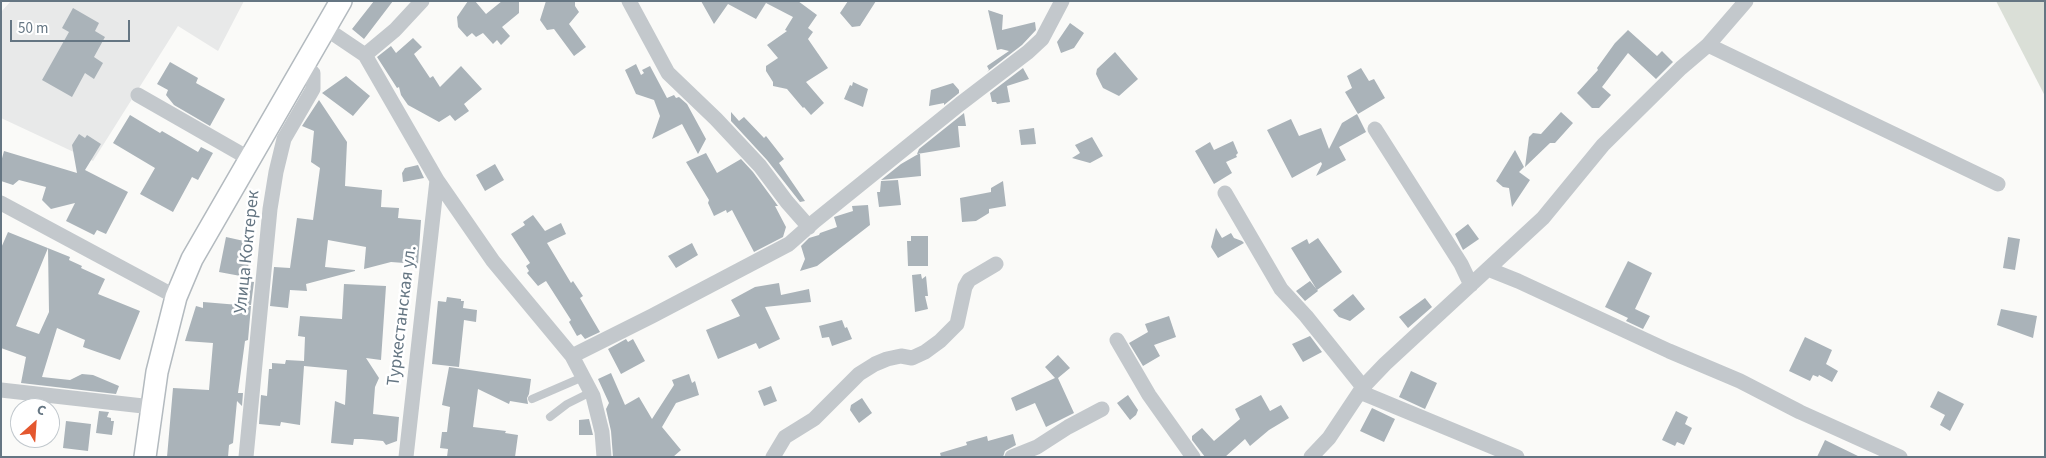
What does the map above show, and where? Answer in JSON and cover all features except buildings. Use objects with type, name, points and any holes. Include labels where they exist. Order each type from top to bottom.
[{"type":"main road","points":[[145,457],[158,364],[176,297],[192,259],[341,1]]},
{"type":"street","points":[[365,55],[395,30],[422,1]]},
{"type":"street","points":[[629,1],[668,73],[716,119],[760,166],[809,227]]},
{"type":"street","points":[[572,356],[770,256],[789,244],[960,104],[1028,52],[1042,39],[1062,1]]},
{"type":"street","points":[[1311,457],[1328,438],[1361,389],[1385,364],[1543,218],[1579,172],[1636,110],[1680,68],[1708,46],[1746,1]]},
{"type":"street","points":[[325,28],[365,55],[437,180],[493,261],[572,356],[591,392],[602,432],[604,457]]},
{"type":"street","points":[[1708,46],[1998,184]]},
{"type":"street","name":"Улица Коктерек","points":[[246,457],[270,209],[276,172],[284,139],[313,89],[313,72],[303,65]]},
{"type":"street","points":[[138,95],[250,159]]},
{"type":"street","points":[[1375,129],[1461,264],[1471,285]]},
{"type":"street","name":"Туркестанская ул.","points":[[406,457],[437,180]]},
{"type":"street","points":[[1225,193],[1281,289],[1306,316],[1361,389],[1454,432],[1517,457]]},
{"type":"street","points":[[1,203],[176,297]]},
{"type":"street","points":[[773,457],[785,437],[814,419],[859,374],[874,364],[887,359],[901,356],[912,358],[925,352],[940,341],[957,324],[965,287],[969,280],[996,264]]},
{"type":"street","points":[[1488,269],[1669,351],[1706,365],[1800,412],[1900,457]]},
{"type":"street","points":[[1117,340],[1149,395],[1193,457]]},
{"type":"street","points":[[1,390],[152,407]]},
{"type":"street","points":[[1012,457],[1037,446],[1068,427],[1102,410]]},
{"type":"lane","points":[[532,399],[583,377]]},
{"type":"lane","points":[[550,417],[568,404],[591,392]]},
{"type":"shaded area","points":[[11,1],[244,1],[218,51],[178,26],[93,161],[1,118],[1,12]]},
{"type":"shaded area","points":[[1996,1],[2045,1],[2045,96]]}]
